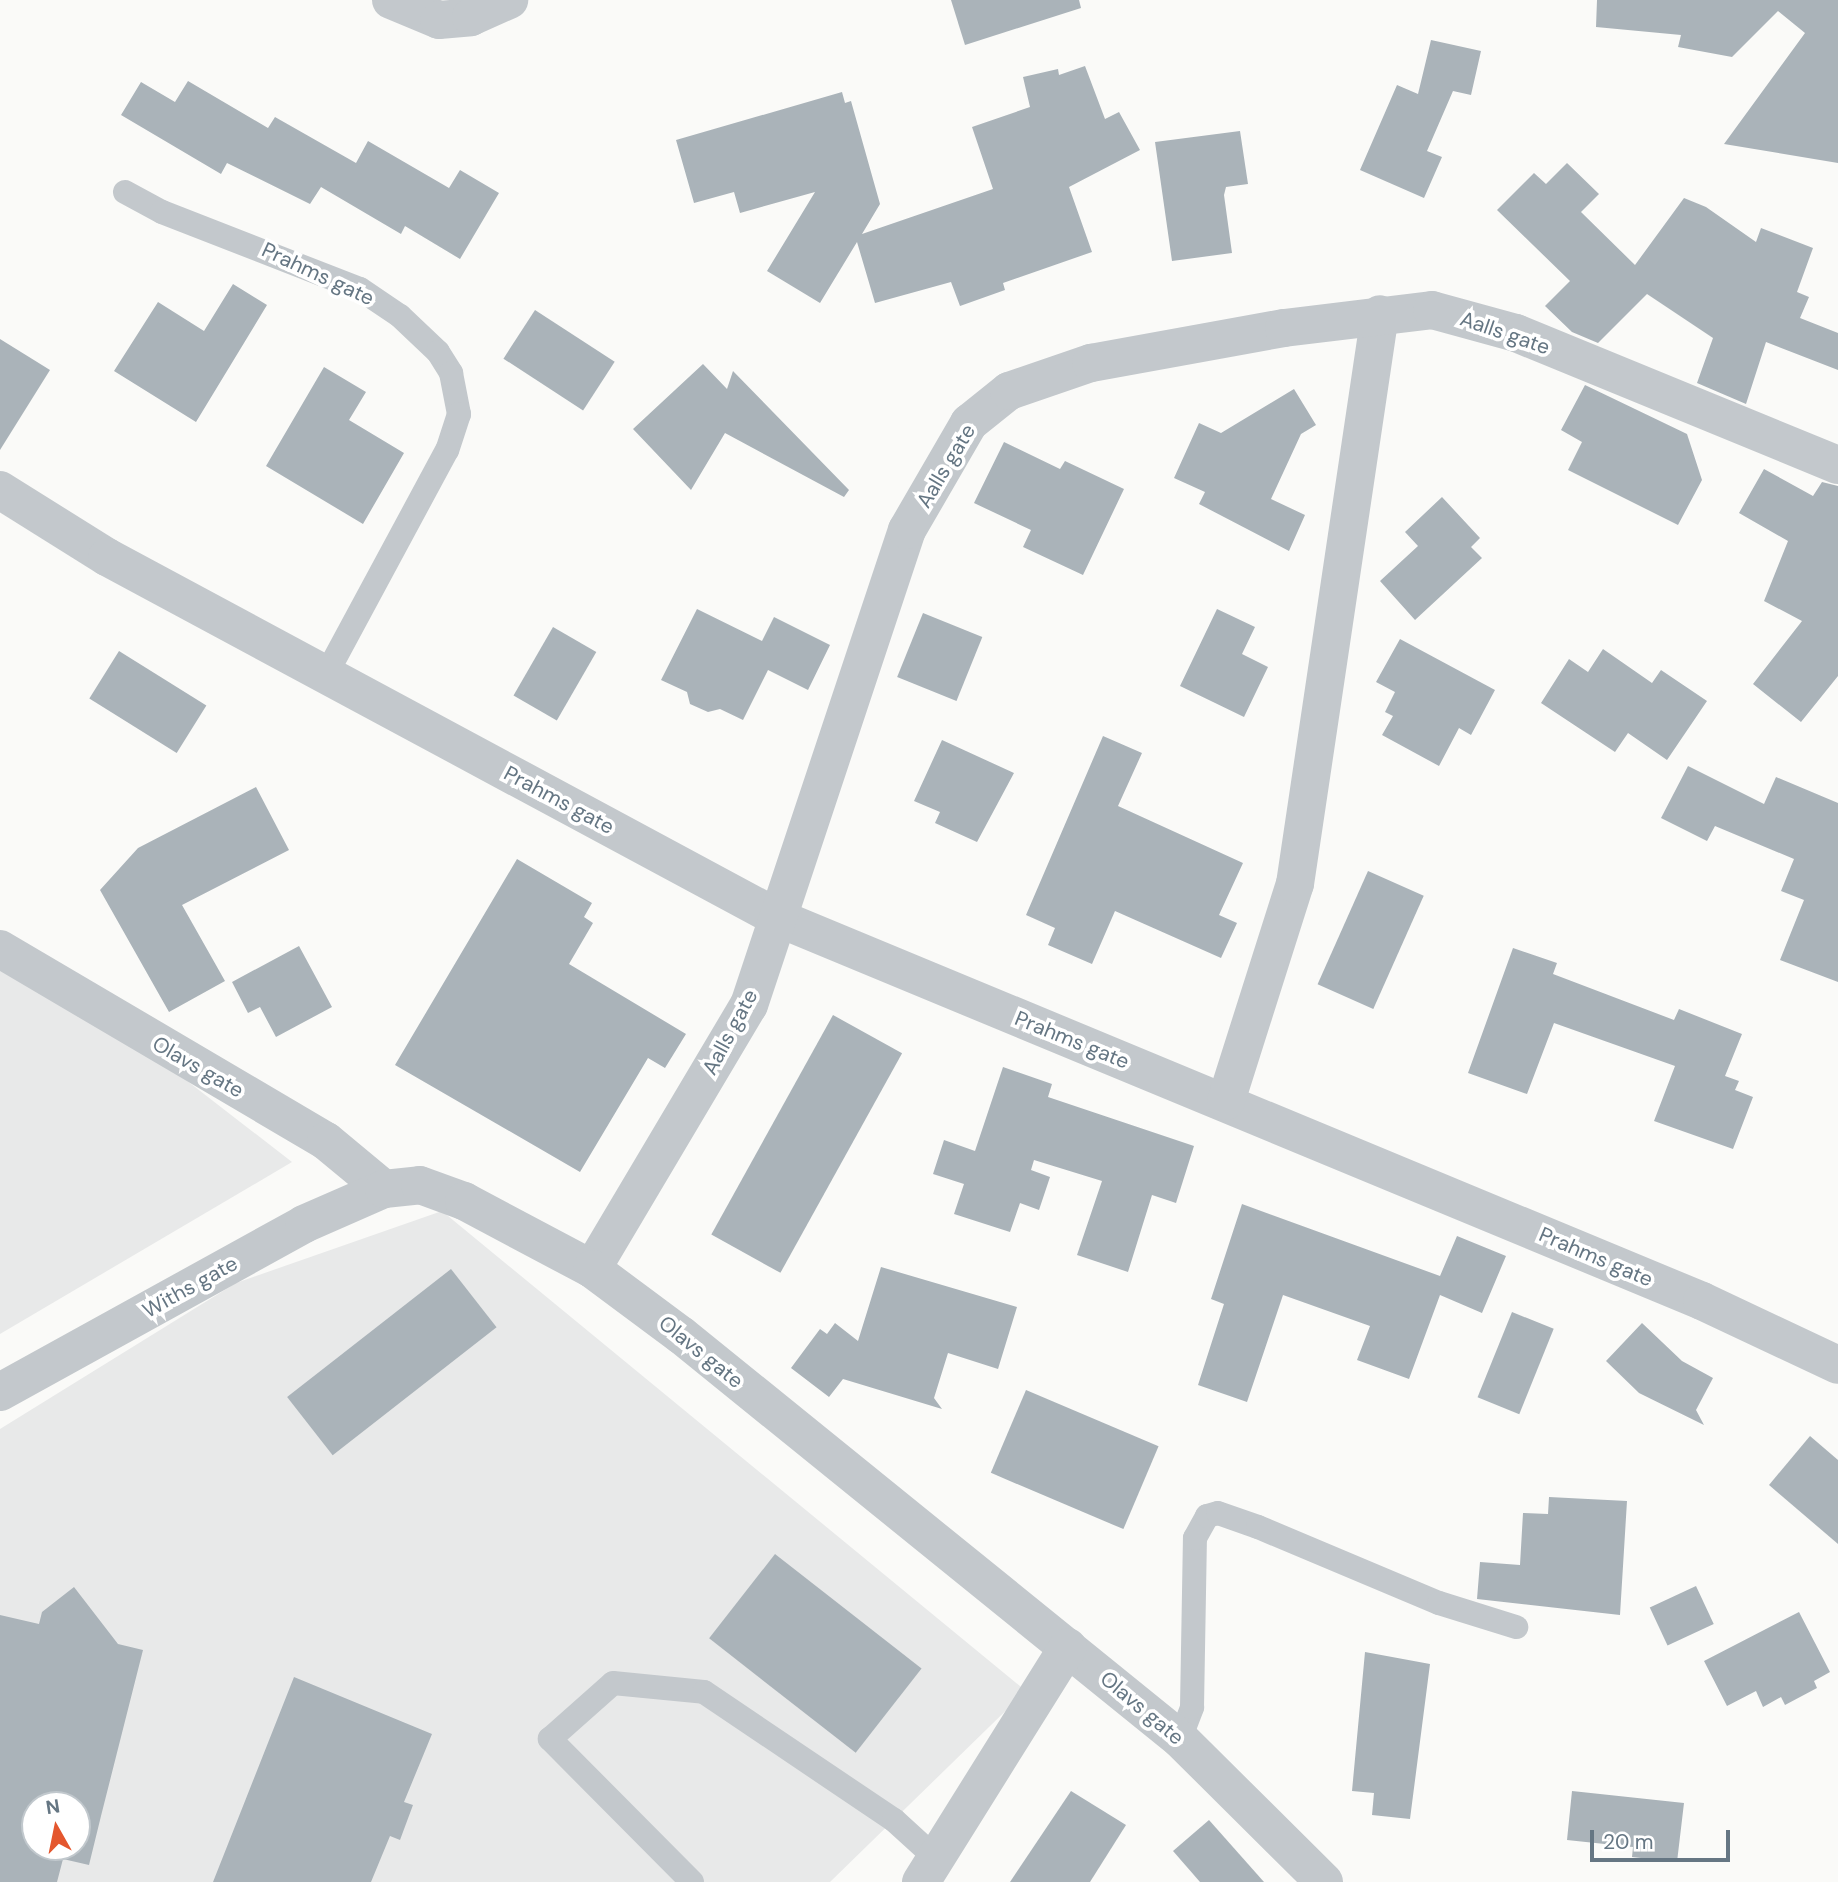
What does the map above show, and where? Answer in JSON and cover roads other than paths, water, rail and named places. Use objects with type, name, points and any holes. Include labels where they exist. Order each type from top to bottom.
[{"type":"street","points":[[391,0],[439,20],[471,17],[509,0]]},
{"type":"street","name":"Aalls gate","points":[[592,1269],[749,1005],[907,530],[969,423],[1009,391],[1091,363],[1380,314],[1432,310],[1516,333],[1838,464]]},
{"type":"street","points":[[1226,1101],[1295,884],[1380,314]]},
{"type":"street","name":"Prahms gate","points":[[0,490],[107,557],[778,918],[1226,1101],[1702,1301],[1838,1365]]},
{"type":"street","name":"Olavs gate","points":[[0,949],[326,1141],[384,1189],[420,1185],[464,1201],[592,1269],[1180,1739],[1324,1882]]},
{"type":"street","name":"Withs gate","points":[[0,1392],[304,1224],[384,1189]]},
{"type":"street","points":[[930,1871],[1068,1647]]},
{"type":"lane","name":"Prahms gate","points":[[125,192],[162,212],[360,289],[400,316],[438,352],[451,373],[459,414],[447,450],[326,674]]},
{"type":"lane","points":[[1180,1739],[1192,1706],[1195,1538],[1207,1516],[1218,1513],[1258,1527],[1440,1603],[1516,1627]]},
{"type":"lane","points":[[692,1882],[550,1739],[613,1683],[704,1692],[894,1820],[930,1871]]}]
